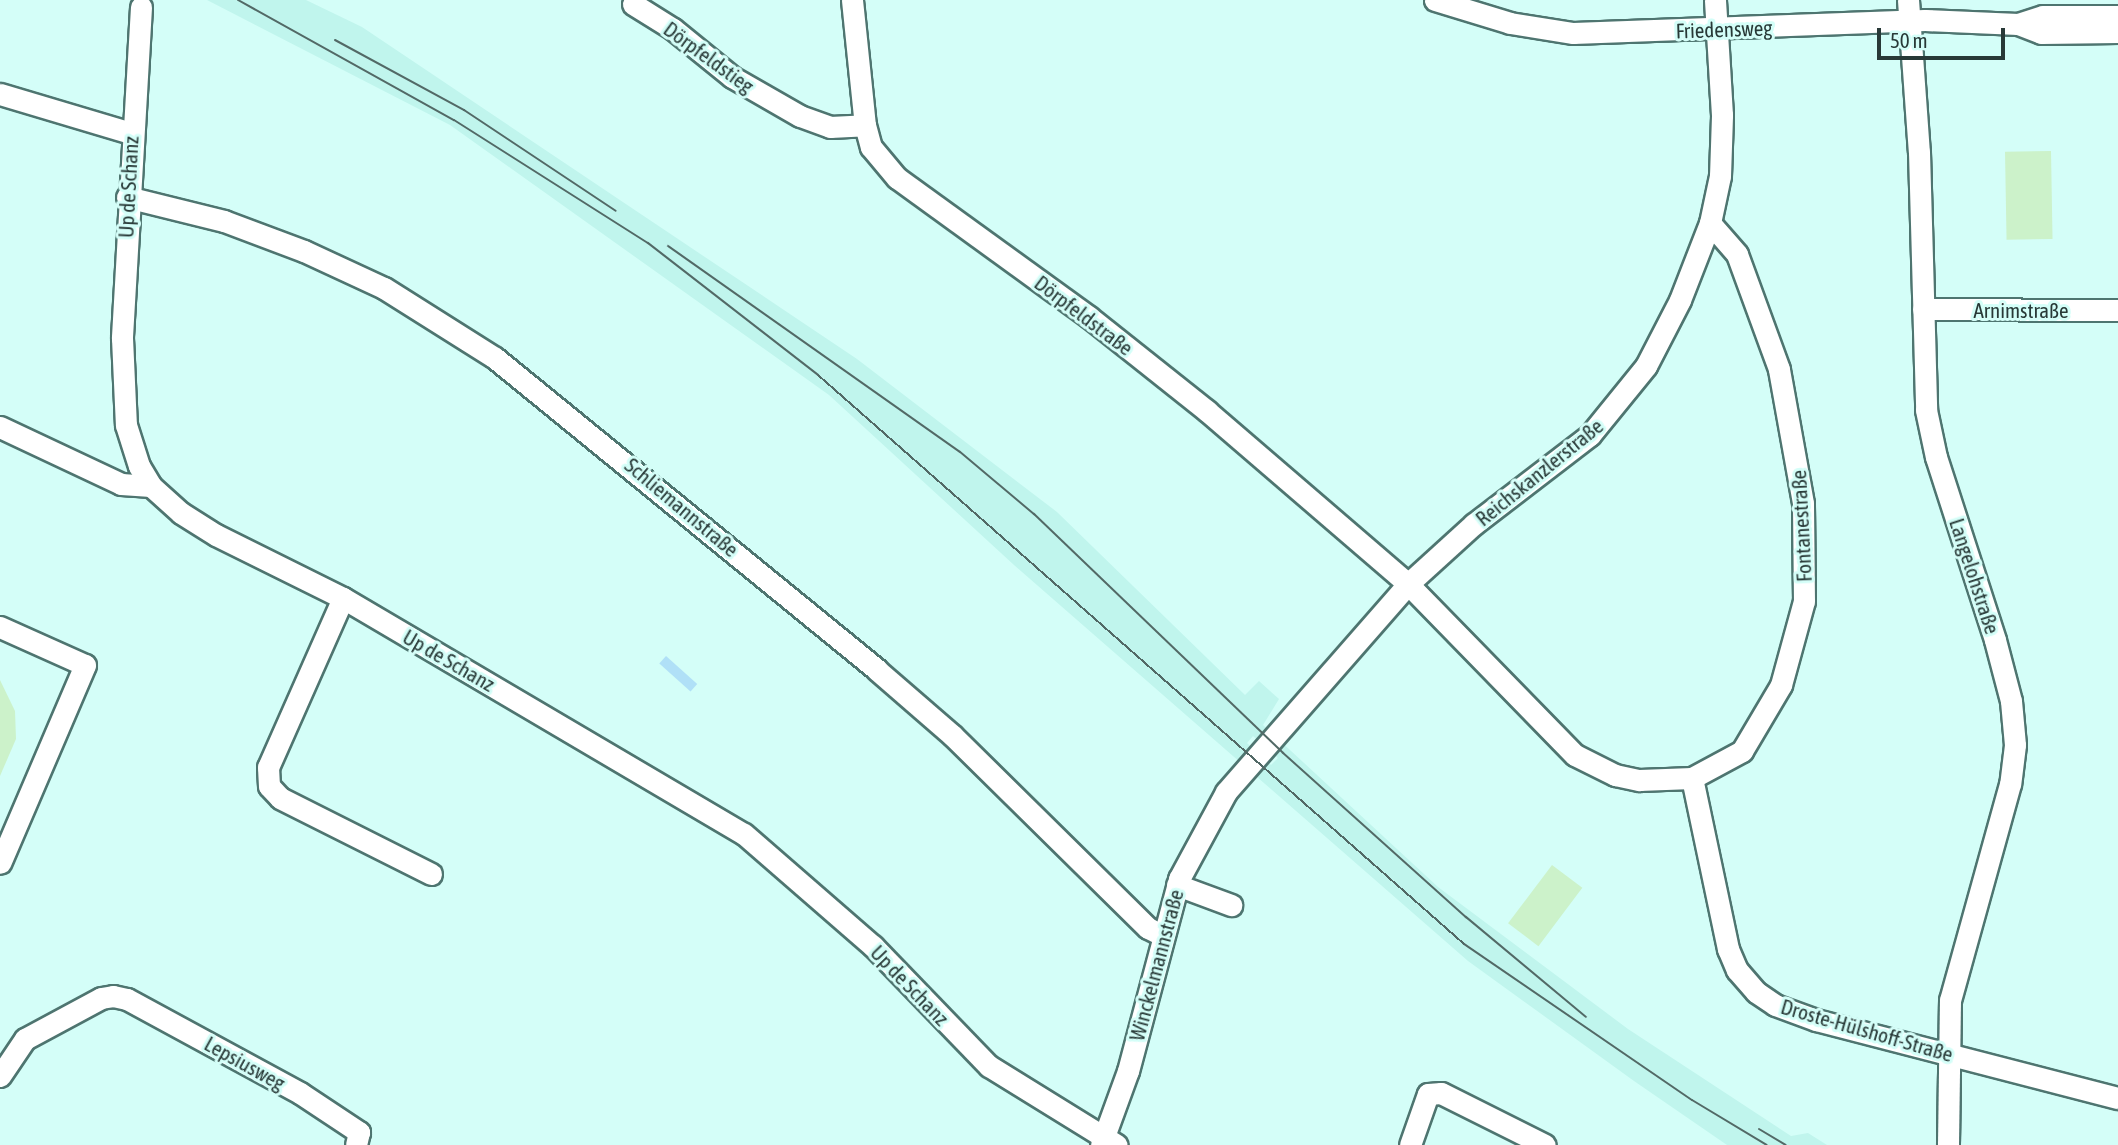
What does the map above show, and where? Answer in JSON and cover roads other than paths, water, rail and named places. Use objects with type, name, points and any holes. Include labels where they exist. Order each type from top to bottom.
[{"type":"street","name":"Dörpfeldstraße","points":[[852,0],[865,125],[871,147],[897,178],[1101,326],[1408,584]]},
{"type":"street","name":"Friedensweg","points":[[1435,0],[1542,30],[1716,30],[1909,10],[2018,24],[2041,33],[2118,32]]},
{"type":"street","name":"Reichskanzlerstraße","points":[[1226,792],[1408,584],[1609,415],[1646,366],[1680,300],[1710,223],[1723,150],[1715,0]]},
{"type":"street","name":"Dörpfeldstieg","points":[[633,4],[673,29],[732,77],[800,116],[830,127],[865,125]]},
{"type":"street","name":"Up de Schanz","points":[[141,7],[127,197],[122,338],[125,411],[131,445],[151,486],[181,513],[216,535],[344,598],[744,834],[873,946],[989,1066],[1107,1142]]},
{"type":"street","name":"Langelohstraße","points":[[1909,10],[1930,434],[1995,640],[2011,701],[2015,745],[2010,784],[1950,1000],[1947,1054],[1948,1145]]},
{"type":"street","name":"Friedensweg","points":[[2018,24],[2043,16],[2118,16]]},
{"type":"street","points":[[0,94],[131,133]]},
{"type":"street","name":"Schliemannstraße","points":[[127,197],[224,221],[304,251],[384,288],[495,358],[877,670],[952,735],[1148,928],[1162,934]]},
{"type":"street","name":"Fontanestraße","points":[[1408,584],[1575,755],[1615,775],[1639,780],[1692,778],[1742,751],[1769,711],[1793,656],[1806,564],[1797,458],[1779,369],[1737,254],[1710,223]]},
{"type":"street","name":"Arnimstraße","points":[[1923,309],[2118,310]]},
{"type":"street","points":[[0,426],[121,484],[151,486]]},
{"type":"street","points":[[344,598],[268,767],[269,786],[280,798],[431,874]]},
{"type":"street","points":[[0,626],[85,665],[0,863]]},
{"type":"street","name":"Droste-Hülshoff-Straße","points":[[1692,778],[1728,949],[1744,980],[1775,1005],[1799,1015],[2118,1098]]},
{"type":"street","name":"Winckelmannstraße","points":[[1107,1142],[1177,885],[1226,792]]},
{"type":"street","points":[[1177,885],[1231,905]]},
{"type":"street","name":"Lepsiusweg","points":[[0,1076],[12,1053],[42,1027],[101,998],[127,999],[300,1093],[357,1139]]},
{"type":"street","points":[[1410,1145],[1428,1094],[1441,1093],[1545,1145]]},
{"type":"water","points":[[666,656],[697,684],[691,692],[659,663]]},
{"type":"tram line","points":[[238,0],[454,120],[648,243],[818,375],[1464,944],[1692,1100],[1767,1145]]},
{"type":"tram line","points":[[335,40],[464,110],[616,211]]},
{"type":"tram line","points":[[668,246],[960,452],[1034,514],[1283,753],[1466,917],[1586,1017]]},
{"type":"tram line","points":[[1759,1129],[1786,1145]]}]
